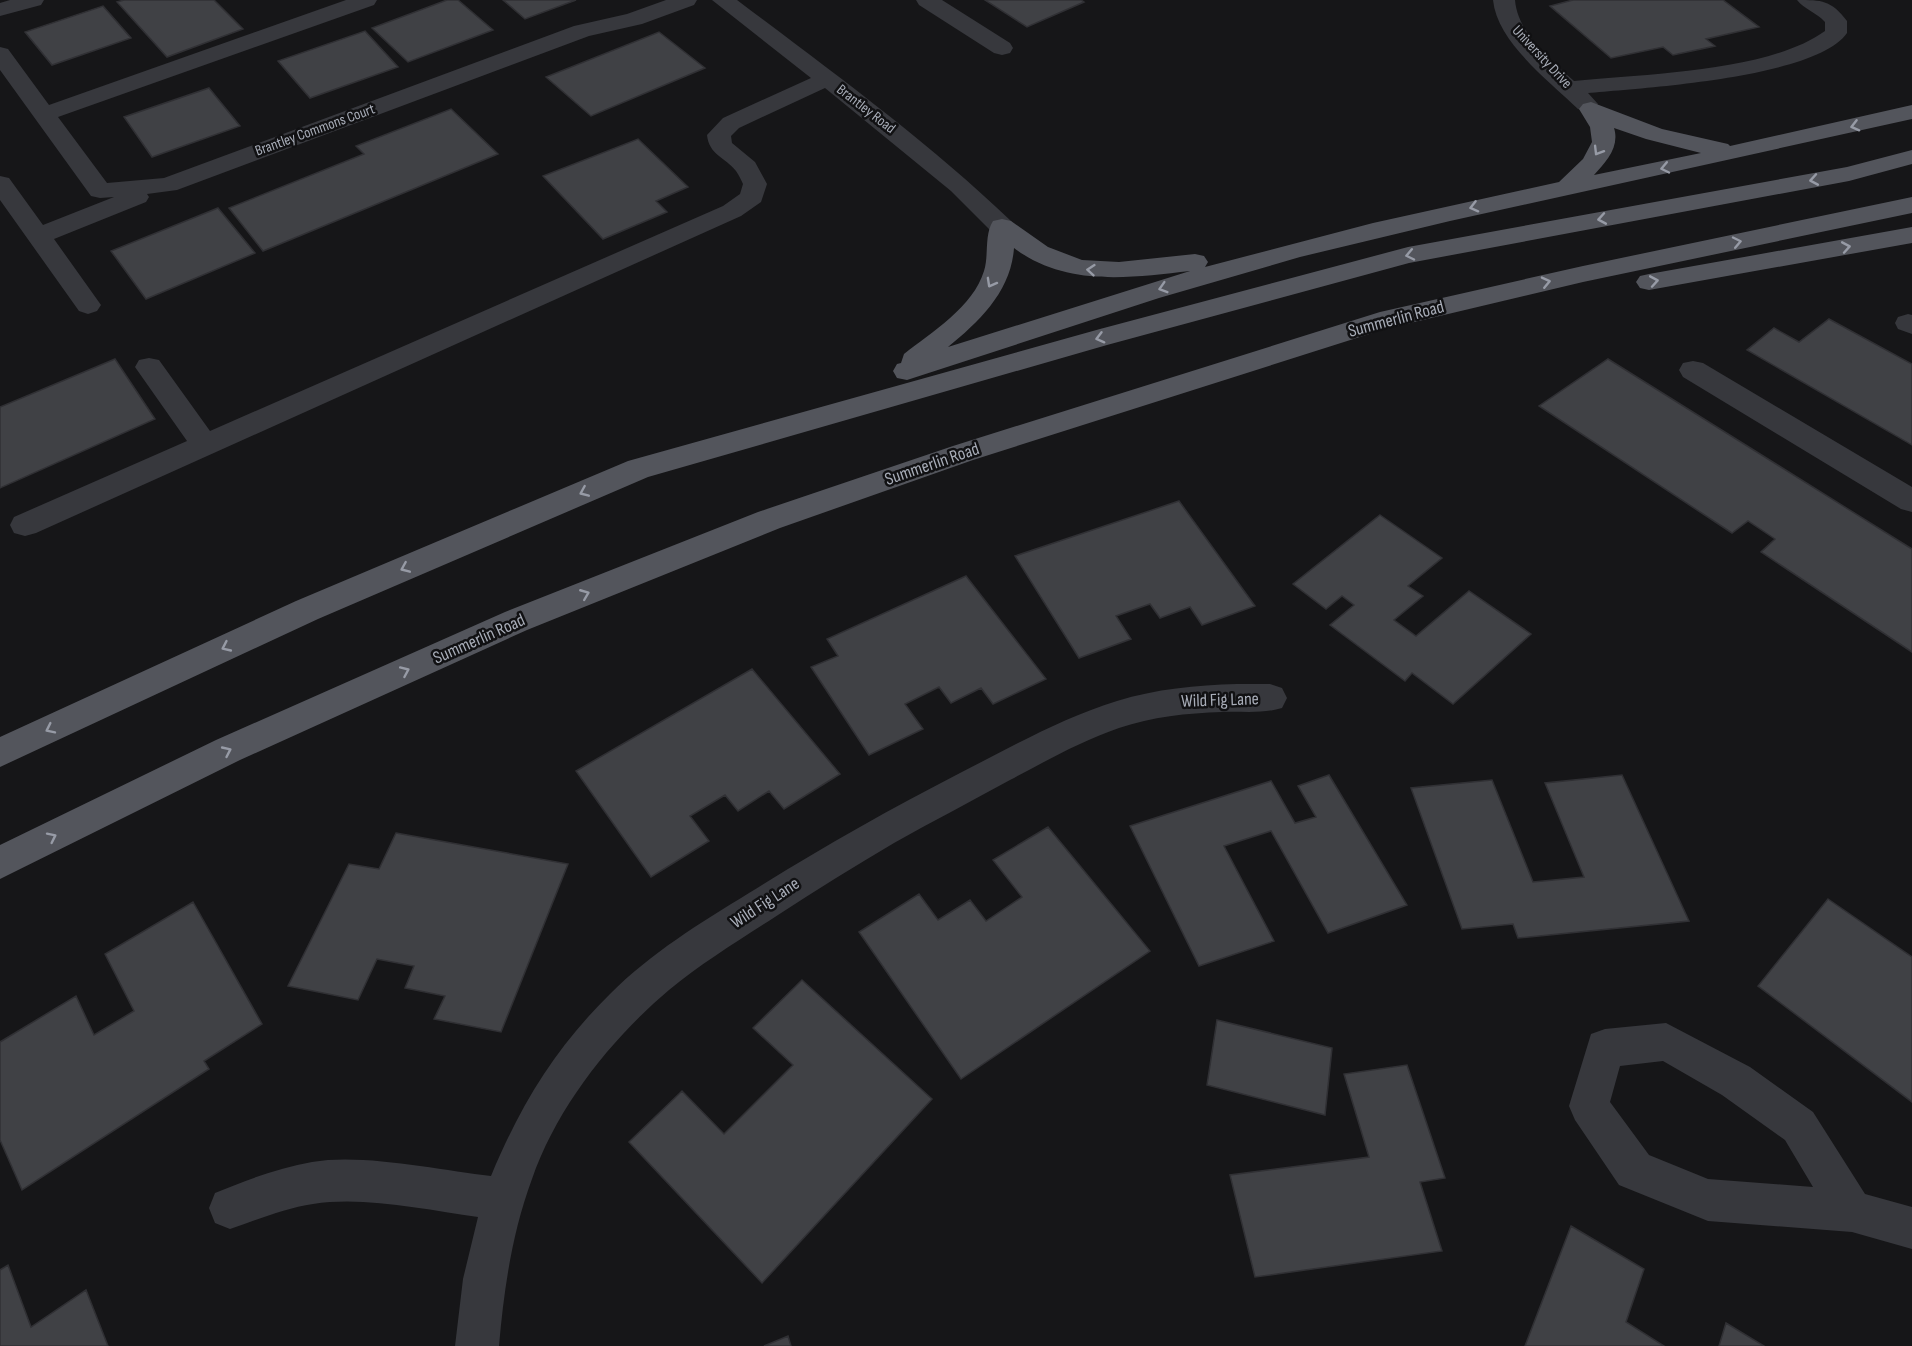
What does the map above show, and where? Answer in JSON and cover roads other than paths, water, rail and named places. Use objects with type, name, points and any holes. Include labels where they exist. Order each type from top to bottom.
[{"type":"main road","points":[[1591,109],[1641,132],[1671,140],[1740,152]]},
{"type":"main road","points":[[1567,188],[1599,152],[1604,141],[1601,125],[1591,109]]},
{"type":"main road","points":[[0,753],[308,610],[638,469],[898,374],[1055,320],[1296,250],[1491,203],[1740,152],[1912,112]]},
{"type":"main road","points":[[638,469],[1100,338],[1408,255],[1849,174],[1912,157]]},
{"type":"main road","name":"Summerlin Road","points":[[0,863],[228,750],[516,621],[769,520],[963,453],[1380,321],[1583,274],[1912,205]]},
{"type":"main road","points":[[898,374],[971,313],[984,295],[995,278],[1002,227],[1042,255],[1072,268],[1090,271],[1112,272],[1296,250]]},
{"type":"main road","points":[[1086,414],[1338,346],[1514,307],[1912,235]]},
{"type":"street","points":[[0,10],[33,0]]},
{"type":"street","points":[[44,114],[304,13],[366,0]]},
{"type":"street","name":"Brantley Commons Court","points":[[0,54],[100,191],[168,185],[582,31],[634,19],[686,0]]},
{"type":"street","name":"Brantley Road","points":[[723,0],[827,79],[960,186],[1002,227]]},
{"type":"street","points":[[927,0],[1002,48]]},
{"type":"street","name":"University Drive","points":[[1504,0],[1503,8],[1511,25],[1531,50],[1591,109]]},
{"type":"street","points":[[1570,88],[1693,76],[1771,63],[1818,46],[1836,33],[1836,21],[1825,9],[1808,0]]},
{"type":"street","points":[[25,525],[732,211],[752,197],[755,184],[746,167],[720,145],[719,135],[731,123],[827,79]]},
{"type":"street","points":[[0,183],[88,305]]},
{"type":"street","points":[[38,236],[168,185]]},
{"type":"street","points":[[149,367],[204,445]]},
{"type":"street","points":[[1693,370],[1912,501]]},
{"type":"street","name":"Wild Fig Lane","points":[[477,1346],[480,1306],[503,1199],[516,1163],[556,1090],[585,1051],[610,1021],[669,966],[798,881],[907,818],[1039,749],[1086,728],[1135,710],[1193,698],[1221,696],[1270,698]]},
{"type":"street","points":[[1852,1211],[1799,1126],[1736,1081],[1666,1042],[1605,1048],[1589,1106],[1634,1170],[1708,1200],[1852,1211],[1912,1228]]},
{"type":"street","points":[[230,1208],[284,1190],[335,1181],[367,1182],[503,1199]]}]
